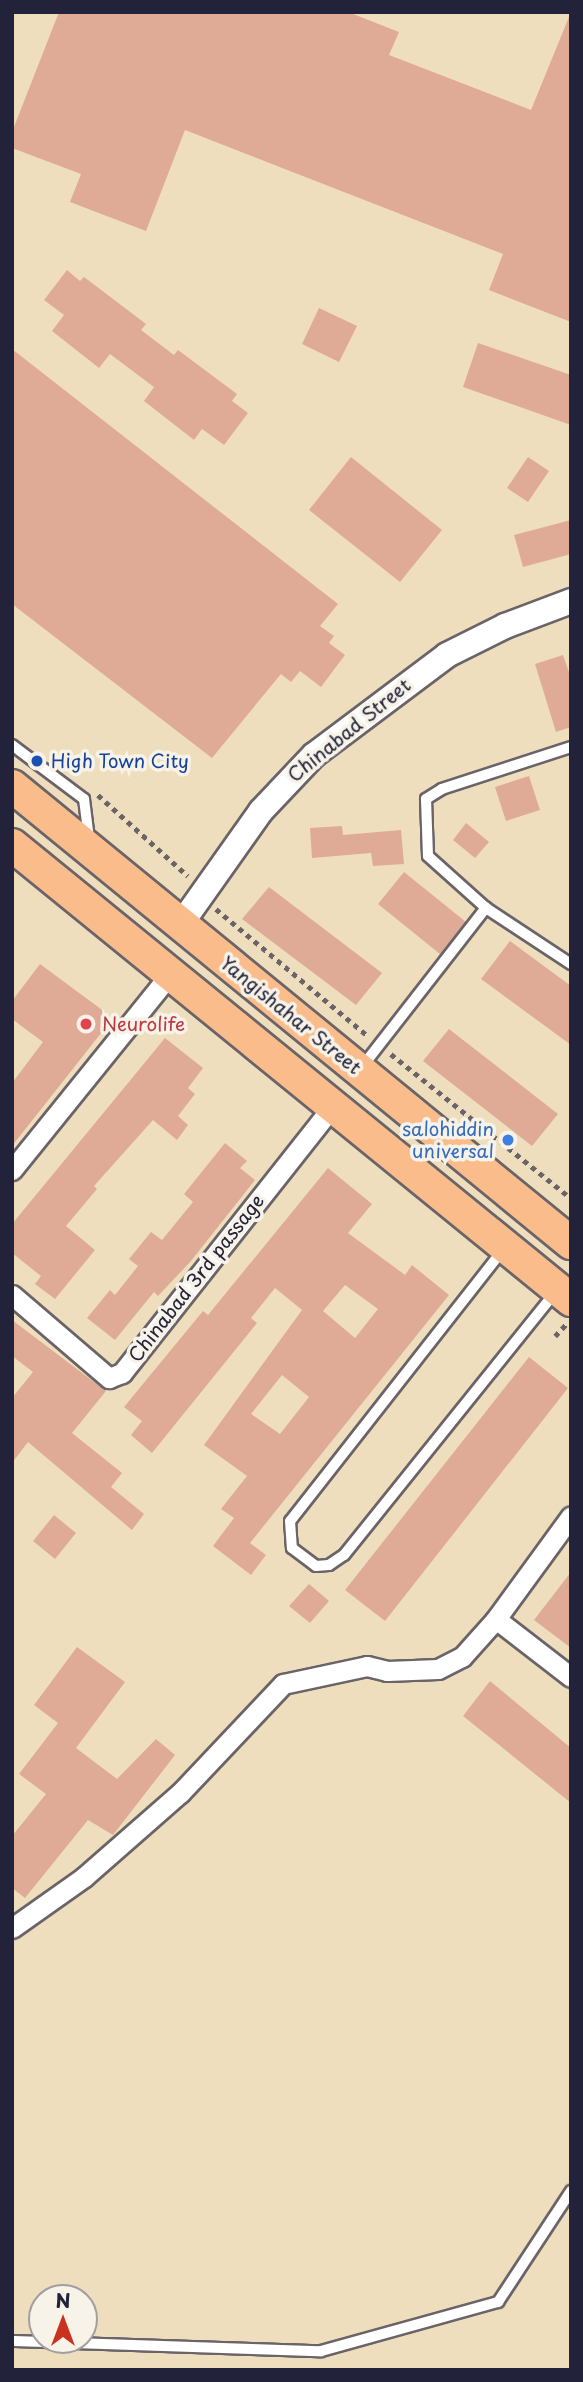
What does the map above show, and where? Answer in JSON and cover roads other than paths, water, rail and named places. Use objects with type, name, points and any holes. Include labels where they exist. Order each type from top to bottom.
[{"type":"main road","name":"Yangishahar Street","points":[[12,786],[571,1243]]},
{"type":"main road","points":[[12,845],[564,1295]]},
{"type":"main road","points":[[249,1038],[276,1002]]},
{"type":"main road","points":[[423,1179],[450,1144]]},
{"type":"street","name":"Chinabad Street","points":[[181,925],[261,811],[314,755],[447,655],[505,626],[571,601]]},
{"type":"street","points":[[12,1170],[170,974]]},
{"type":"street","name":"Chinabad 3rd passage","points":[[12,1295],[109,1378],[122,1373],[333,1106]]},
{"type":"street","points":[[12,1928],[84,1877],[180,1793],[283,1684],[367,1666],[387,1671],[438,1669],[462,1657],[496,1619],[571,1516]]},
{"type":"street","points":[[496,1619],[571,1677]]},
{"type":"lane","points":[[12,745],[84,799],[91,850]]},
{"type":"lane","points":[[571,747],[442,789],[426,799],[428,856],[486,908],[571,964]]},
{"type":"lane","points":[[360,1070],[486,908]]},
{"type":"lane","points":[[505,1247],[290,1521],[292,1548],[316,1566],[329,1565],[344,1555],[564,1295]]},
{"type":"lane","points":[[12,2341],[321,2351],[498,2302],[571,2191]]},
{"type":"place","name":"High Town City","points":[[37,761]]},
{"type":"place","name":"Neurolife","points":[[86,1024]]},
{"type":"place","name":"salohiddin universal","points":[[508,1140]]}]
